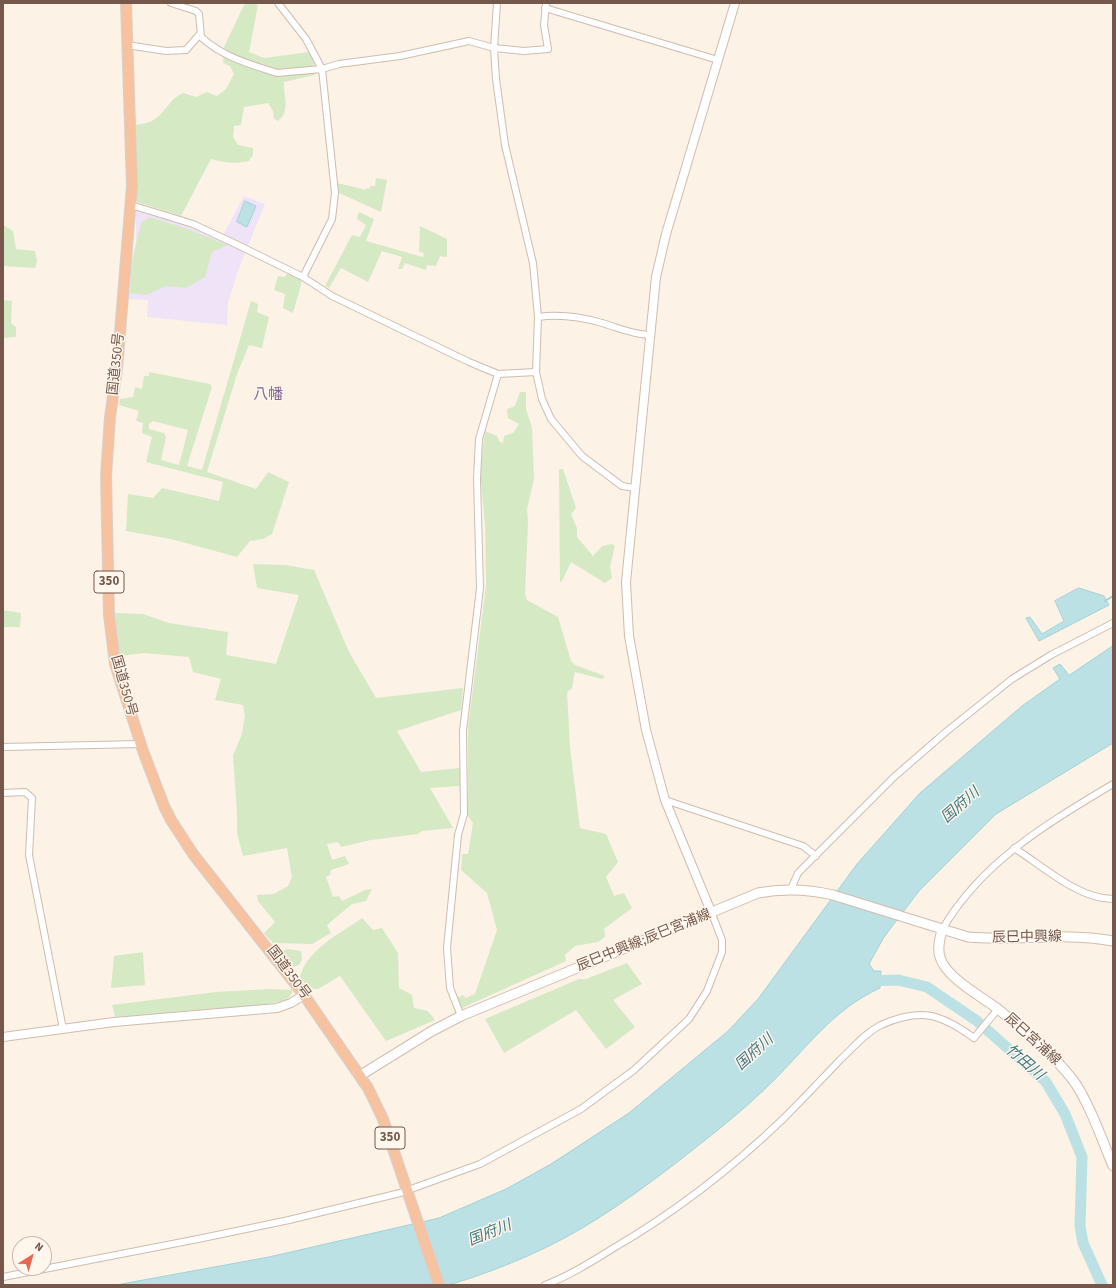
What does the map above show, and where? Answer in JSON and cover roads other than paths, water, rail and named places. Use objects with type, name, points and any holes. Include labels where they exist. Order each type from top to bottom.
[{"type":"highway","name":"国道350号","points":[[126,3],[131,126],[131,205],[118,368],[107,456],[112,649],[115,664],[140,744],[164,806],[179,834],[304,995],[361,1075],[383,1119],[440,1285]]},
{"type":"main road","name":"辰巳中興線;辰巳宮浦線","points":[[361,1075],[432,1031],[461,1016],[712,914],[758,893],[794,889],[833,895],[942,930]]},
{"type":"main road","name":"辰巳中興線","points":[[942,930],[968,937],[991,939],[1048,936],[1113,941]]},
{"type":"main road","name":"辰巳宮浦線","points":[[942,930],[939,944],[940,957],[943,964],[951,974],[1051,1054],[1074,1081],[1109,1145],[1113,1166]]},
{"type":"street","points":[[127,45],[166,51],[186,50],[200,34],[199,14],[196,11],[171,3]]},
{"type":"street","points":[[278,3],[306,39],[322,70],[335,193],[334,209],[328,232],[303,277]]},
{"type":"street","points":[[497,3],[494,48],[496,79],[505,146],[533,263],[538,318],[536,372],[544,407],[551,419],[582,456],[622,486],[636,488]]},
{"type":"street","points":[[3,1277],[213,1236],[408,1192],[480,1164],[564,1120],[634,1070],[666,1042],[689,1019],[707,991],[718,966],[722,952],[722,940],[665,800],[646,730],[629,636],[626,582],[636,488],[652,298],[660,258],[735,3]]},
{"type":"street","points":[[200,34],[220,52],[231,58],[276,73],[322,70],[339,64],[400,56],[469,41],[494,48],[524,52],[548,49],[544,25],[546,5],[718,60]]},
{"type":"street","points":[[131,205],[192,224],[303,277],[332,296],[469,362],[498,374],[536,372]]},
{"type":"street","points":[[538,318],[556,315],[585,319],[606,324],[634,334],[649,335]]},
{"type":"street","points":[[461,1016],[450,988],[447,948],[458,834],[464,814],[463,731],[480,588],[477,479],[479,439],[498,374]]},
{"type":"street","points":[[794,889],[798,873],[894,777],[947,731],[1006,684],[1051,655],[1113,623]]},
{"type":"street","points":[[3,747],[140,744]]},
{"type":"street","points":[[942,930],[967,893],[999,860],[1014,848],[1113,784]]},
{"type":"street","points":[[3,793],[25,792],[32,798],[29,855],[64,1029]]},
{"type":"street","points":[[665,800],[802,846],[816,856]]},
{"type":"street","points":[[1014,848],[1077,890],[1095,897],[1113,899]]},
{"type":"street","points":[[3,1037],[114,1022],[277,1008],[291,1003],[304,995]]},
{"type":"street","points":[[545,1285],[589,1263],[640,1233],[684,1203],[749,1150],[783,1119],[862,1039],[881,1026],[902,1018],[929,1015],[951,1022],[974,1038],[996,1011]]},
{"type":"water","points":[[245,201],[256,206],[247,227],[237,222]]},
{"type":"water","points":[[1079,588],[1104,596],[1109,605],[1039,641],[1026,618],[1030,617],[1042,634],[1064,621],[1055,601]]},
{"type":"water","name":"国府川","points":[[1113,646],[1113,743],[996,814],[919,891],[884,937],[869,964],[874,971],[881,971],[880,988],[863,997],[834,1018],[771,1083],[725,1124],[662,1174],[601,1216],[553,1244],[515,1262],[449,1285],[116,1285],[269,1257],[439,1218],[506,1189],[551,1164],[629,1113],[728,1031],[758,999],[857,864],[920,793],[1022,706],[1060,679],[1053,668],[1060,664],[1069,675]]},
{"type":"waterway","points":[[1105,601],[1113,596]]},
{"type":"waterway","name":"竹田川","points":[[865,981],[898,980],[927,987],[977,1021],[1046,1082],[1065,1114],[1082,1157],[1080,1226],[1083,1243],[1102,1285]]},
{"type":"district","name":"八幡","points":[[268,396]]}]
